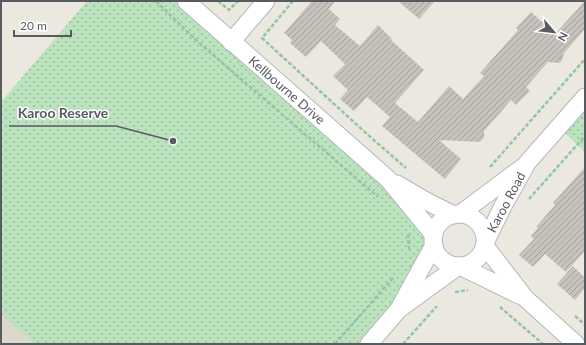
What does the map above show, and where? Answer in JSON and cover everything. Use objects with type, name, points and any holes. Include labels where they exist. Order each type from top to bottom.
[{"type":"street","name":"Kellbourne Drive","points":[[186,1],[388,179],[426,201],[457,214]]},
{"type":"street","points":[[231,42],[266,1]]},
{"type":"street","name":"Karoo Road","points":[[485,244],[501,210],[528,163],[585,97]]},
{"type":"street","name":"Karoo Road","points":[[457,214],[528,163]]},
{"type":"street","name":"Kellbourne Drive","points":[[388,179],[434,240]]},
{"type":"street","points":[[368,344],[399,309],[459,267],[477,260],[482,254],[485,244],[483,228],[478,222],[467,215],[457,214],[447,217],[441,222],[434,240],[399,309]]},
{"type":"street","points":[[434,240],[435,251],[444,262],[459,267],[525,298]]},
{"type":"street","points":[[485,244],[525,298],[576,344]]},
{"type":"path","points":[[156,1],[198,42],[383,202]]},
{"type":"path","points":[[218,1],[229,10],[238,1]]},
{"type":"path","points":[[293,1],[262,38],[368,135],[407,168]]},
{"type":"path","points":[[486,173],[585,59]]},
{"type":"path","points":[[527,201],[585,136]]},
{"type":"path","points":[[408,230],[410,252]]},
{"type":"path","points":[[335,344],[397,274]]},
{"type":"path","points":[[450,292],[472,289]]},
{"type":"path","points":[[403,344],[440,302]]},
{"type":"path","points":[[496,304],[543,344]]},
{"type":"shaded area","points":[[1,314],[35,344],[1,344]]},
{"type":"green space","points":[[87,1],[186,1],[388,179],[434,245],[369,344],[35,344],[1,314],[1,102]]},
{"type":"green space","points":[[585,97],[585,152],[559,127]]},
{"type":"building","points":[[312,1],[335,1],[329,9],[340,19],[335,25],[360,46],[378,25],[392,39],[391,40],[424,70],[395,103],[418,122],[449,86],[463,99],[484,76],[480,73],[518,30],[516,28],[531,12],[555,34],[585,1],[585,29],[564,53],[560,63],[548,62],[526,87],[530,91],[516,105],[511,100],[484,131],[484,137],[480,142],[439,140],[461,159],[445,179],[382,126],[390,117],[367,97],[354,111],[340,99],[348,90],[333,76],[345,64],[321,41],[306,57],[290,43],[292,40],[284,33]]},
{"type":"building","points":[[398,1],[435,1],[419,19]]},
{"type":"building","points":[[585,167],[585,251],[566,272],[545,254],[533,267],[519,255],[534,239],[531,236],[538,228],[536,227],[555,205],[553,203]]},
{"type":"building","points":[[573,266],[585,278],[585,288],[575,300],[557,284]]},
{"type":"place","name":"Karoo Reserve","points":[[173,141]]}]
